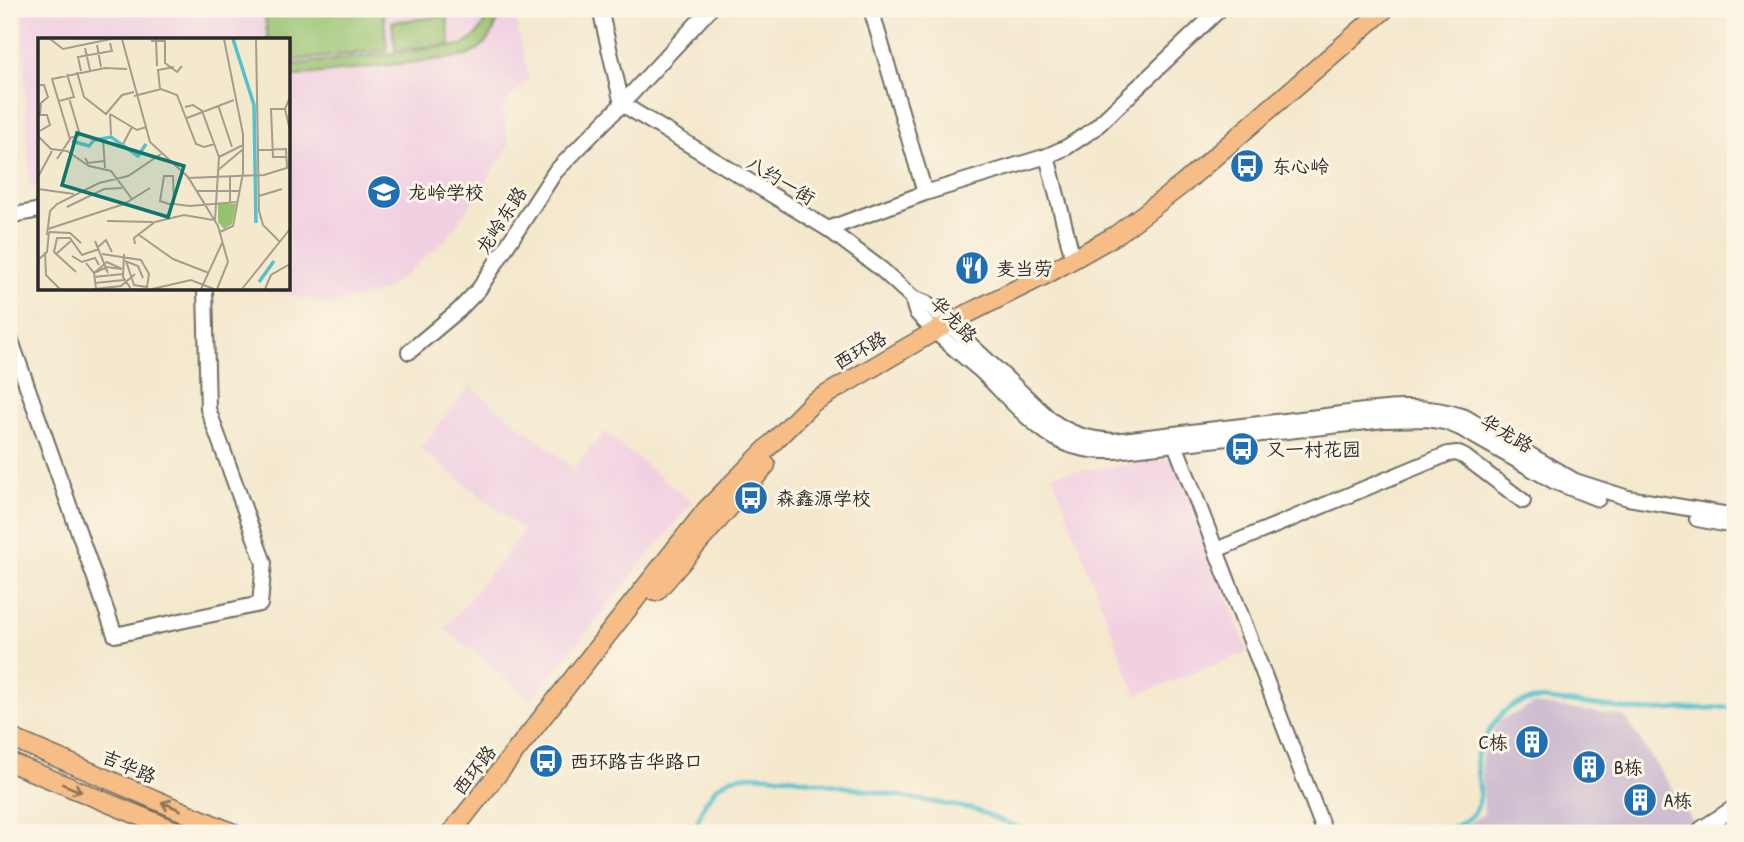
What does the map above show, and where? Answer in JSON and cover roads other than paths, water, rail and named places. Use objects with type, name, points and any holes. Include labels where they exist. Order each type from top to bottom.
[{"type":"main road","name":"西环路","points":[[451,833],[706,510],[812,403],[1116,235],[1183,184],[1385,9]]},
{"type":"main road","name":"西环路","points":[[464,833],[609,648],[790,438],[820,412],[945,330],[1030,294],[1121,244],[1188,192],[1398,9]]},
{"type":"main road","name":"吉华路","points":[[9,737],[233,833]]},
{"type":"main road","points":[[9,762],[181,833]]},
{"type":"street","points":[[600,9],[622,104]]},
{"type":"street","name":"龙岭东路","points":[[409,352],[459,310],[479,289],[555,172],[710,9]]},
{"type":"street","points":[[871,9],[925,193]]},
{"type":"street","points":[[828,229],[925,193],[1047,156],[1068,147],[1094,129],[1220,9]]},
{"type":"street","name":"八约一街","points":[[622,104],[828,229],[881,269],[913,298]]},
{"type":"street","points":[[1047,156],[1073,259]]},
{"type":"street","points":[[9,216],[38,210]]},
{"type":"street","points":[[9,335],[116,635],[260,604],[264,563],[208,409],[205,290]]},
{"type":"street","name":"华龙路","points":[[913,298],[915,311],[945,330],[1051,421],[1064,430],[1094,440],[1114,441],[1383,410],[1430,408],[1465,417],[1575,481],[1628,498],[1735,516]]},
{"type":"street","name":"华龙路","points":[[945,330],[967,358],[1041,428],[1065,443],[1080,448],[1115,451],[1384,420],[1427,419],[1460,428],[1574,491],[1628,506],[1735,526]]},
{"type":"street","points":[[1175,444],[1325,833]]},
{"type":"street","points":[[1216,550],[1448,454],[1457,453],[1465,457],[1523,501]]},
{"type":"street","points":[[1704,833],[1701,829],[1735,807]]},
{"type":"waterway","points":[[1441,833],[1465,821],[1476,809],[1480,796],[1476,762],[1478,753],[1497,719],[1509,708],[1542,699],[1642,711],[1735,707]]},
{"type":"waterway","points":[[693,833],[705,803],[716,788],[731,778],[749,775],[789,777],[973,809],[1032,833]]},
{"type":"place","name":"东心岭","points":[[1247,166]]},
{"type":"place","name":"龙岭学校","points":[[384,192]]},
{"type":"place","name":"麦当劳","points":[[972,268]]},
{"type":"place","name":"又一村花园","points":[[1242,449]]},
{"type":"place","name":"森鑫源学校","points":[[751,498]]},
{"type":"place","name":"C栋","points":[[1532,742]]},
{"type":"place","name":"西环路吉华路口","points":[[546,761]]},
{"type":"place","name":"B栋","points":[[1589,767]]},
{"type":"place","name":"A栋","points":[[1640,800]]}]
